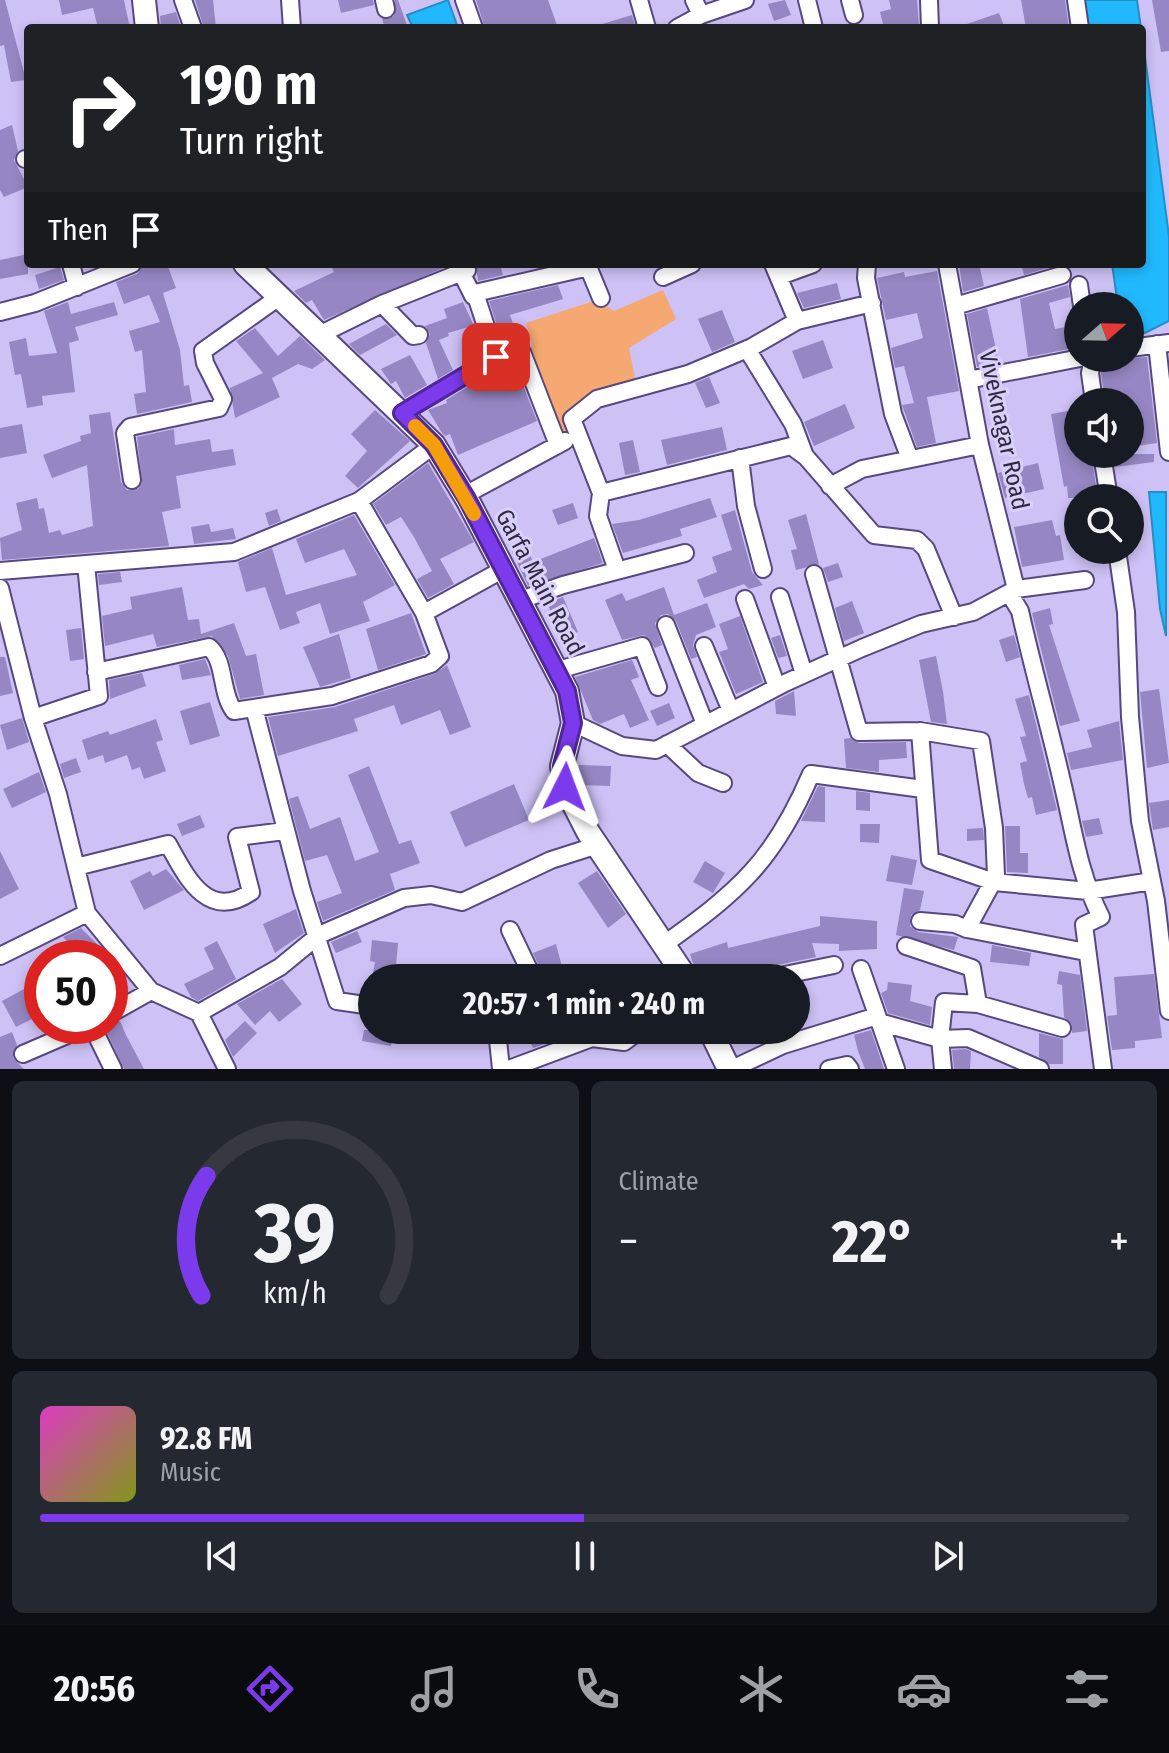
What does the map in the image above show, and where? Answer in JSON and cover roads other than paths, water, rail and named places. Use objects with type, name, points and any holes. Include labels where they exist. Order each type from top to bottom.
[{"type":"main road","points":[[144,0],[147,24]]},
{"type":"main road","name":"Garfa Main Road","points":[[249,268],[434,445],[465,495],[567,691],[573,723],[562,775],[565,787],[673,964]]},
{"type":"main road","points":[[717,1044],[730,1069]]},
{"type":"street","points":[[183,0],[192,24]]},
{"type":"street","points":[[290,0],[292,24]]},
{"type":"street","points":[[464,0],[473,24]]},
{"type":"street","points":[[639,0],[646,24]]},
{"type":"street","points":[[681,24],[697,7],[745,0]]},
{"type":"street","points":[[807,0],[813,24]]},
{"type":"street","points":[[929,0],[930,24]]},
{"type":"street","points":[[1076,0],[1079,24]]},
{"type":"street","points":[[72,268],[77,287]]},
{"type":"street","points":[[0,312],[77,287],[122,268]]},
{"type":"street","points":[[319,335],[382,304],[465,272],[473,296],[580,268]]},
{"type":"street","points":[[589,268],[601,298]]},
{"type":"street","points":[[663,277],[683,268]]},
{"type":"street","points":[[868,268],[893,414],[910,459]]},
{"type":"street","name":"Viveknagar Road","points":[[948,268],[1009,593],[1020,611],[1064,789],[1073,843],[1088,891],[1101,917],[1084,925],[1086,952]]},
{"type":"street","points":[[777,270],[797,321]]},
{"type":"street","points":[[955,306],[1062,275]]},
{"type":"street","points":[[1079,285],[1080,292]]},
{"type":"street","points":[[475,293],[496,357]]},
{"type":"street","points":[[132,480],[125,433],[130,427],[219,408],[223,399],[205,363],[203,351],[279,297]]},
{"type":"street","points":[[617,570],[598,516],[601,493],[572,419],[597,399],[688,374],[747,349],[797,321],[872,303]]},
{"type":"street","points":[[382,304],[413,336],[419,335]]},
{"type":"street","points":[[1163,343],[1169,452]]},
{"type":"street","points":[[747,349],[793,424],[806,457]]},
{"type":"street","points":[[402,413],[496,357],[522,352],[558,445]]},
{"type":"street","points":[[968,380],[1064,362]]},
{"type":"street","points":[[465,495],[579,434]]},
{"type":"street","points":[[0,571],[234,552],[359,501],[434,445]]},
{"type":"street","points":[[830,486],[862,469],[980,445]]},
{"type":"street","points":[[601,493],[791,446],[806,457],[874,535],[917,540],[926,549],[954,617]]},
{"type":"street","points":[[740,458],[746,506],[763,569]]},
{"type":"street","points":[[96,672],[209,647],[215,652],[231,709],[332,696],[431,664],[440,656],[439,647],[424,613],[359,501]]},
{"type":"street","points":[[518,601],[617,570],[685,553]]},
{"type":"street","points":[[33,718],[99,696],[86,564]]},
{"type":"street","points":[[1119,564],[1126,612],[1140,821],[1152,881],[1169,1011]]},
{"type":"street","points":[[424,613],[502,570]]},
{"type":"street","points":[[814,574],[859,732],[920,731],[981,741],[994,828],[994,882],[967,929]]},
{"type":"street","points":[[573,723],[622,746],[656,750],[804,674],[921,624],[973,612],[1009,593],[1085,580]]},
{"type":"street","points":[[0,588],[2,607],[58,794],[87,913],[151,991],[199,1013],[227,1069]]},
{"type":"street","points":[[780,597],[804,674]]},
{"type":"street","points":[[745,599],[777,687]]},
{"type":"street","points":[[666,625],[705,724]]},
{"type":"street","points":[[558,670],[642,646],[658,687]]},
{"type":"street","points":[[704,646],[731,711]]},
{"type":"street","points":[[254,708],[285,831],[337,1001],[358,1004]]},
{"type":"street","points":[[920,731],[930,860],[994,882],[1088,891],[1152,881]]},
{"type":"street","points":[[667,744],[698,773],[723,783]]},
{"type":"street","points":[[663,945],[707,914],[764,862],[790,823],[811,774],[923,789]]},
{"type":"street","points":[[76,867],[168,844],[194,890],[209,898],[239,900],[251,892],[237,837],[285,831]]},
{"type":"street","points":[[199,1013],[280,967],[319,935],[404,898],[431,895],[462,902],[551,860],[598,845]]},
{"type":"street","points":[[0,956],[87,913]]},
{"type":"street","points":[[920,921],[955,924],[1086,952],[1103,1069]]},
{"type":"street","points":[[510,930],[526,964]]},
{"type":"street","points":[[906,946],[972,968],[978,1004]]},
{"type":"street","points":[[810,970],[834,965]]},
{"type":"street","points":[[861,969],[896,1069]]},
{"type":"street","points":[[128,1004],[151,991]]},
{"type":"street","points":[[943,1069],[940,1039],[944,1002],[978,1004],[1062,1028]]},
{"type":"street","points":[[730,1069],[783,1045],[878,1019],[940,1039],[968,1038],[1039,1069]]},
{"type":"street","points":[[23,1054],[47,1044]]},
{"type":"street","points":[[100,1044],[113,1069]]},
{"type":"street","points":[[498,1044],[501,1069]]},
{"type":"street","points":[[509,1069],[573,1044]]},
{"type":"street","points":[[829,1069],[847,1065],[850,1069]]},
{"type":"water","points":[[448,0],[457,24],[411,24],[407,15]]},
{"type":"water","points":[[1075,0],[1137,0],[1140,24],[1078,24]]},
{"type":"water","points":[[1146,65],[1169,236],[1169,321],[1144,334],[1144,292],[1116,292],[1113,268],[1146,268]]},
{"type":"water","points":[[1149,492],[1166,492],[1166,636],[1160,609]]}]
